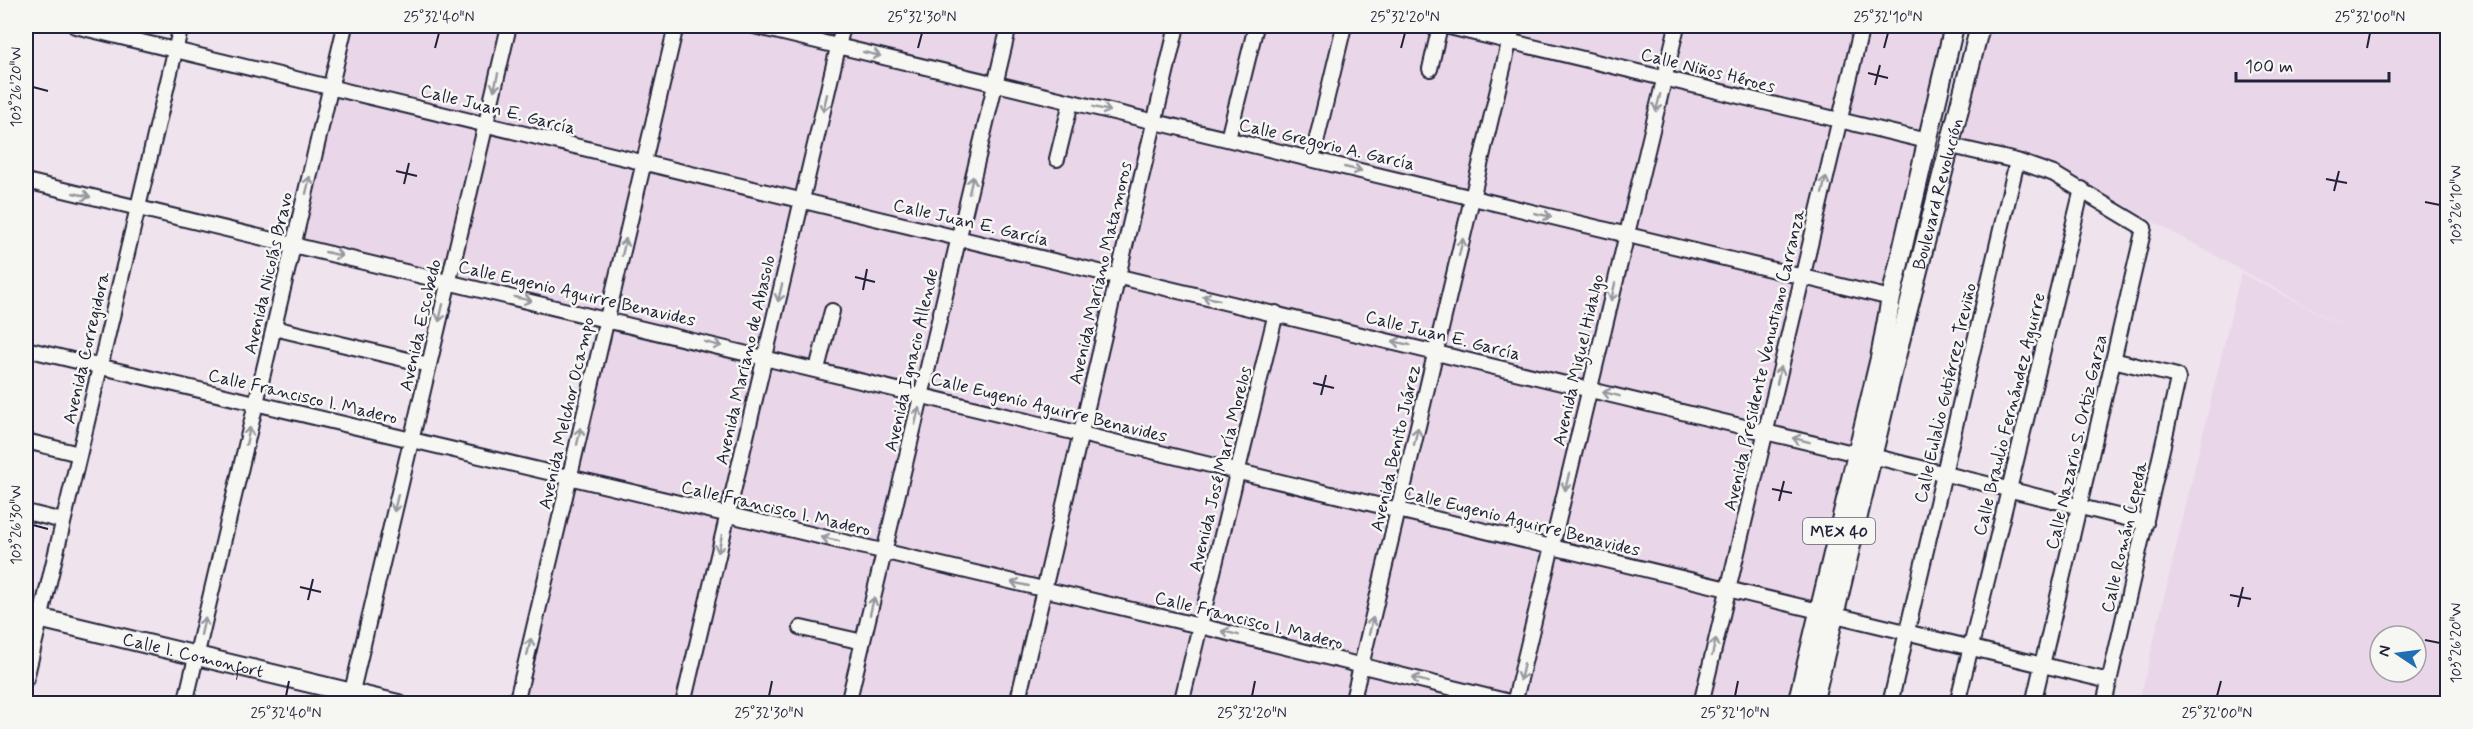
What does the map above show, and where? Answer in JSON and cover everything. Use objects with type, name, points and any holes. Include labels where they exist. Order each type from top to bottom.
[{"type":"main road","points":[[1901,290],[1927,141],[1954,26]]},
{"type":"main road","name":"Boulevard Revolución","points":[[1888,360],[1901,290],[1963,26]]},
{"type":"main road","name":"Boulevard Revolución","points":[[1901,290],[1970,26]]},
{"type":"main road","name":"Boulevard Revolución","points":[[1865,455],[1888,360],[1951,146],[1980,26]]},
{"type":"main road","name":"MEX 40","points":[[1797,704],[1827,613],[1865,455]]},
{"type":"main road","name":"MEX 40","points":[[1813,704],[1827,613]]},
{"type":"main road","name":"Calle I. Comonfort","points":[[33,617],[196,656],[350,698],[398,704]]},
{"type":"street","name":"Calle Juan E. García","points":[[75,26],[2146,523]]},
{"type":"street","name":"Avenida Corregidora","points":[[26,679],[33,617],[63,521],[181,26]]},
{"type":"street","name":"Avenida Nicolás Bravo","points":[[185,704],[345,26]]},
{"type":"street","name":"Avenida Escobedo","points":[[350,698],[510,26]]},
{"type":"street","name":"Avenida Melchor Ocampo","points":[[516,704],[676,26]]},
{"type":"street","name":"Calle Gregorio A. García","points":[[754,26],[1802,277],[1901,290]]},
{"type":"street","name":"Avenida Mariano de Abasolo","points":[[682,704],[843,26]]},
{"type":"street","name":"Avenida Ignacio Allende","points":[[848,704],[1009,26]]},
{"type":"street","name":"Avenida Mariano Matamoros","points":[[1017,704],[1177,26]]},
{"type":"street","points":[[1228,139],[1256,26]]},
{"type":"street","points":[[1312,159],[1344,26]]},
{"type":"street","points":[[1430,69],[1448,26]]},
{"type":"street","name":"Calle Niños Héroes","points":[[1448,26],[1927,141]]},
{"type":"street","name":"Avenida Benito Juárez","points":[[1352,704],[1513,26]]},
{"type":"street","name":"Avenida Miguel Hidalgo","points":[[1515,703],[1677,26]]},
{"type":"street","name":"Avenida Presidente Venustiano Carranza","points":[[1701,704],[1862,26]]},
{"type":"street","points":[[1057,159],[1071,102]]},
{"type":"street","points":[[1951,146],[2017,161],[2054,174],[2082,189]]},
{"type":"street","name":"Calle Eulalio Gutiérrez Treviño","points":[[1890,704],[2017,161]]},
{"type":"street","name":"Calle Eugenio Aguirre Benavides","points":[[26,181],[817,369],[2109,681]]},
{"type":"street","name":"Calle Nazario S. Ortiz Garza","points":[[2033,704],[2144,228],[2082,189]]},
{"type":"street","name":"Calle Braulio Fernández Aguirre","points":[[1957,704],[2082,189]]},
{"type":"street","points":[[817,369],[832,311]]},
{"type":"street","name":"Avenida José María Morelos","points":[[1181,704],[1276,313]]},
{"type":"street","points":[[274,328],[429,365]]},
{"type":"street","name":"Calle Francisco I. Madero","points":[[26,349],[1200,626],[1515,703]]},
{"type":"street","name":"Calle Román Cepeda","points":[[2104,704],[2178,379],[2168,373],[2114,360]]},
{"type":"street","points":[[26,441],[79,454]]},
{"type":"street","points":[[26,512],[63,521]]},
{"type":"street","points":[[801,628],[863,642]]},
{"type":"shaded area","points":[[348,26],[1958,26],[1800,703],[518,703],[610,319],[296,244]]},
{"type":"shaded area","points":[[1987,26],[2447,26],[2447,703],[2139,703],[2241,273],[2352,331],[2136,212],[2057,165],[1960,140]]}]
